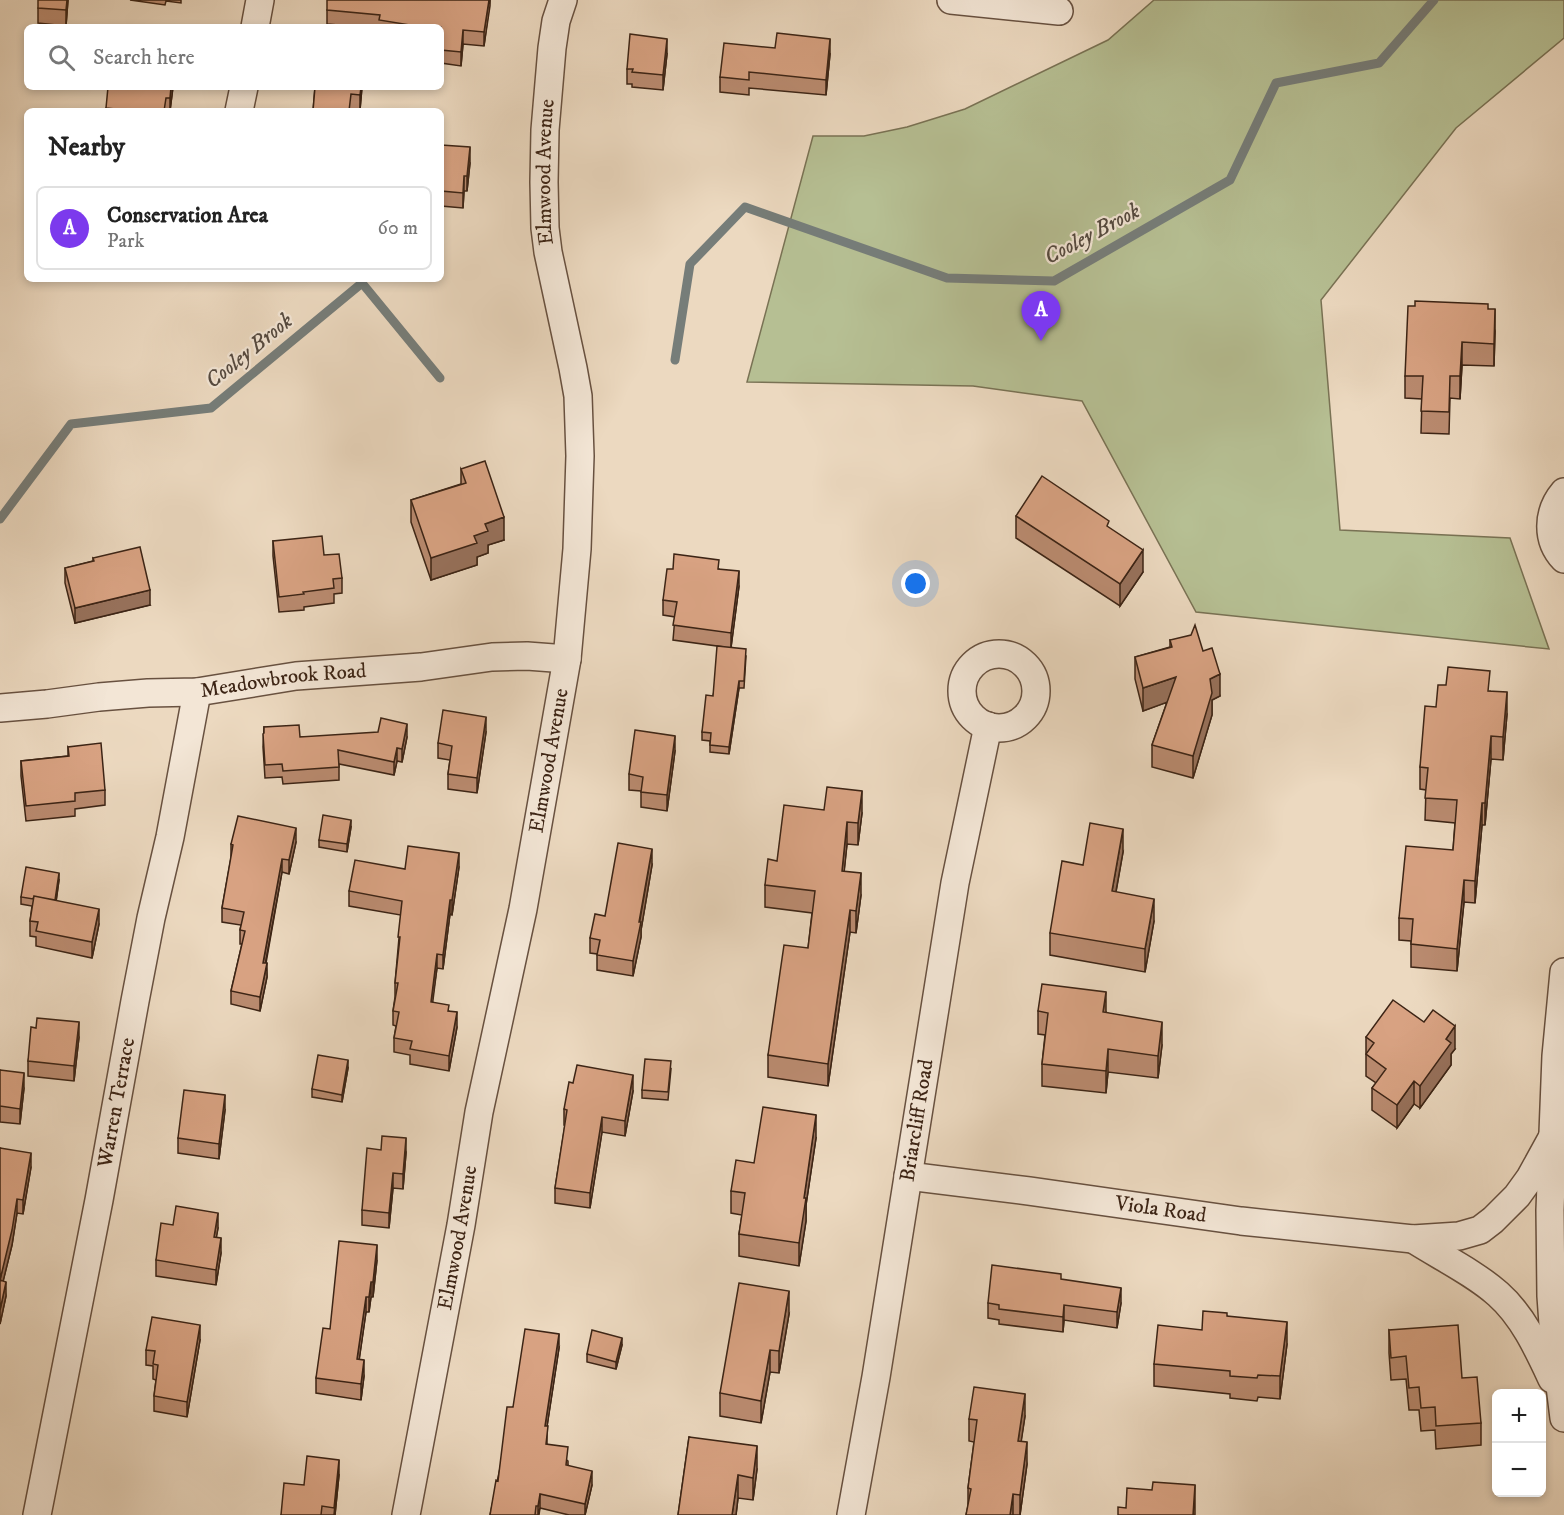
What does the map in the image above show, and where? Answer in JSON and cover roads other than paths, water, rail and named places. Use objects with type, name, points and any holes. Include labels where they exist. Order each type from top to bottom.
[{"type":"street","points":[[256,24],[260,0]]},
{"type":"street","name":"Elmwood Avenue","points":[[406,1515],[457,1247],[479,1112],[524,898],[567,658],[577,549],[580,456],[578,396],[548,252],[544,182],[545,130],[552,48],[556,21],[563,0]]},
{"type":"street","points":[[951,0],[1059,11]]},
{"type":"street","points":[[240,108],[243,90]]},
{"type":"street","points":[[1564,492],[1557,501],[1550,526],[1553,542],[1564,559]]},
{"type":"street","name":"Meadowbrook Road","points":[[0,708],[109,696],[197,692],[296,676],[421,667],[492,657],[567,658]]},
{"type":"street","name":"Warren Terrace","points":[[37,1515],[97,1210],[137,990],[170,837],[197,692]]},
{"type":"street","name":"Briarcliff Road","points":[[851,1515],[876,1377],[955,883],[988,726]]},
{"type":"street","points":[[1563,1408],[1551,1296],[1550,1210],[1556,1056],[1564,972]]},
{"type":"street","name":"Viola Road","points":[[908,1176],[1241,1221],[1413,1239],[1459,1236],[1480,1230],[1517,1196],[1530,1178],[1552,1138]]},
{"type":"street","name":"Viola Road","points":[[1413,1239],[1467,1272],[1499,1295],[1520,1320],[1540,1354],[1563,1408]]},
{"type":"waterway","name":"Cooley Brook","points":[[675,360],[690,264],[745,207],[947,278],[1054,281],[1230,180],[1276,83],[1379,63],[1434,0]]},
{"type":"waterway","name":"Cooley Brook","points":[[0,519],[71,424],[211,408],[362,283],[440,378]]},
{"type":"place","name":"Conservation Area","points":[[1041,341]]}]
